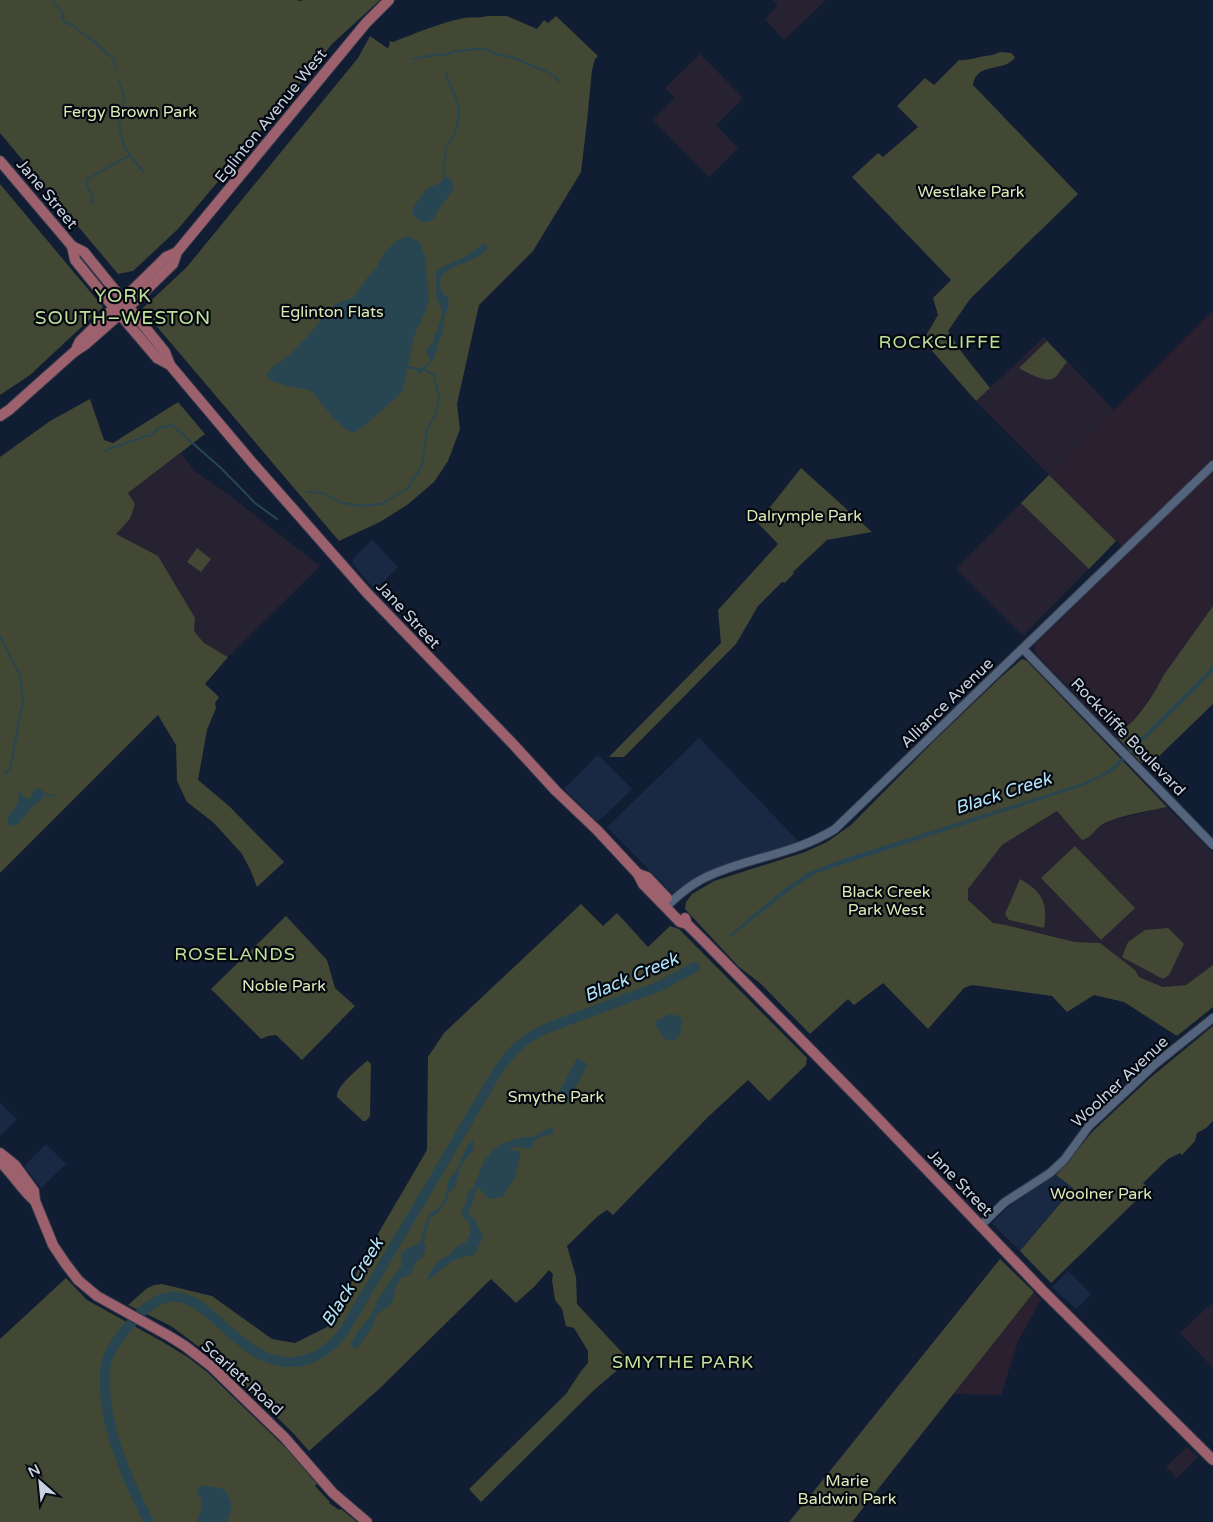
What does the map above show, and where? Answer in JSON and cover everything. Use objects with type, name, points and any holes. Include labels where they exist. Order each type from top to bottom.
[{"type":"main road","name":"Eglinton Avenue West","points":[[0,416],[74,352],[86,344],[121,307],[173,264],[177,252],[366,23],[389,0]]},
{"type":"main road","name":"Jane Street","points":[[0,161],[72,246],[75,260],[121,307],[157,358],[170,365],[250,460],[367,593],[556,791],[597,830],[638,874],[643,884],[668,905],[680,922],[687,924],[705,942],[863,1103],[1038,1286],[1213,1460]]},
{"type":"main road","name":"Scarlett Road","points":[[0,1153],[15,1165],[34,1191],[35,1201],[54,1245],[78,1280],[97,1296],[185,1346],[210,1366],[284,1437],[338,1497],[367,1522]]},
{"type":"main road","name":"Scarlett Road","points":[[0,1162],[35,1201]]},
{"type":"street","name":"Alliance Avenue","points":[[668,905],[689,888],[714,874],[805,845],[835,829],[1213,465]]},
{"type":"street","name":"Rockcliffe Boulevard","points":[[1023,648],[1213,845]]},
{"type":"street","name":"Woolner Avenue","points":[[980,1226],[1005,1202],[1050,1172],[1064,1160],[1089,1126],[1154,1065],[1213,1018]]},
{"type":"shaded area","points":[[773,0],[826,0],[784,40],[765,19],[778,5]]},
{"type":"shaded area","points":[[700,54],[743,98],[716,125],[738,148],[709,177],[653,120],[675,98],[665,88]]},
{"type":"shaded area","points":[[448,177],[453,182],[453,189],[434,218],[428,222],[421,222],[412,214],[413,208],[426,189]]},
{"type":"shaded area","points":[[407,236],[420,242],[425,256],[429,299],[414,336],[403,390],[363,427],[355,432],[348,431],[334,419],[313,393],[307,389],[290,387],[270,380],[267,375],[273,366],[287,357],[299,345],[333,306],[353,298],[369,275],[376,269],[384,253],[396,241]]},
{"type":"shaded area","points":[[483,244],[486,244],[487,247],[481,255],[451,268],[441,276],[440,288],[444,295],[448,297],[449,305],[444,319],[442,336],[438,343],[435,357],[425,370],[417,375],[417,370],[430,363],[426,351],[434,341],[433,334],[438,332],[438,325],[442,317],[442,311],[436,295],[436,271],[463,258]]},
{"type":"shaded area","points":[[1213,310],[1213,606],[1134,720],[1117,737],[1037,655],[1034,649],[1035,644],[1129,553],[1049,475]]},
{"type":"shaded area","points":[[1044,337],[1114,410],[1049,475],[976,401]]},
{"type":"shaded area","points":[[181,453],[195,471],[320,566],[228,657],[204,643],[115,534],[130,519],[135,504],[128,493]]},
{"type":"shaded area","points":[[1049,475],[1116,541],[1023,636],[956,569]]},
{"type":"shaded area","points":[[372,540],[398,567],[375,590],[353,564],[353,558]]},
{"type":"shaded area","points":[[1213,666],[1213,672],[1111,772],[1088,784],[817,873],[794,887],[729,938],[728,936],[782,891],[807,873],[846,858],[1080,784],[1099,776],[1113,766]]},
{"type":"shaded area","points":[[699,738],[799,842],[697,876],[672,893],[607,827]]},
{"type":"shaded area","points":[[598,755],[632,789],[598,822],[564,789]]},
{"type":"shaded area","points":[[38,788],[44,793],[55,795],[55,797],[44,795],[18,824],[14,826],[9,824],[7,817],[17,804],[19,794],[17,793],[19,791],[29,799],[34,790]]},
{"type":"shaded area","points":[[1167,807],[1213,853],[1213,965],[1186,985],[1164,987],[1139,977],[1135,970],[1100,943],[1075,942],[993,923],[968,900],[968,889],[1002,845],[1057,811],[1086,840],[1100,826],[1113,820]]},
{"type":"shaded area","points":[[670,1014],[679,1016],[683,1020],[679,1037],[672,1041],[664,1039],[655,1024],[657,1020]]},
{"type":"shaded area","points":[[577,1058],[588,1064],[568,1102],[557,1096]]},
{"type":"shaded area","points":[[0,1103],[17,1119],[0,1136]]},
{"type":"shaded area","points":[[549,1128],[554,1131],[552,1134],[540,1137],[528,1149],[517,1146],[508,1151],[518,1150],[521,1152],[514,1181],[510,1184],[503,1197],[489,1199],[477,1188],[468,1215],[474,1218],[483,1237],[475,1254],[452,1261],[426,1281],[432,1269],[440,1260],[451,1254],[456,1247],[466,1242],[470,1234],[470,1223],[463,1217],[461,1212],[466,1203],[467,1194],[474,1186],[484,1161],[499,1145],[515,1139],[533,1137]]},
{"type":"shaded area","points":[[473,1140],[473,1151],[461,1167],[455,1188],[449,1192],[447,1201],[439,1212],[430,1218],[424,1241],[426,1247],[423,1257],[416,1262],[411,1274],[400,1279],[394,1291],[395,1294],[391,1305],[377,1314],[373,1326],[357,1349],[350,1345],[358,1331],[372,1314],[377,1301],[402,1265],[401,1253],[420,1243],[425,1223],[430,1214],[442,1204],[449,1178],[455,1173],[467,1146]]},
{"type":"shaded area","points":[[46,1144],[66,1164],[41,1188],[24,1166]]},
{"type":"shaded area","points":[[1056,1175],[1073,1187],[1020,1251],[992,1223],[1010,1205]]},
{"type":"shaded area","points":[[1068,1271],[1091,1294],[1077,1308],[1052,1287]]},
{"type":"shaded area","points":[[1034,1292],[1041,1300],[1018,1341],[1001,1395],[953,1394]]},
{"type":"shaded area","points":[[1213,1302],[1213,1368],[1180,1333]]},
{"type":"shaded area","points":[[1187,1447],[1198,1457],[1177,1478],[1166,1467]]},
{"type":"shaded area","points":[[201,1485],[224,1489],[231,1505],[226,1522],[197,1522],[202,1504],[197,1493]]},
{"type":"green space","name":"Fergy Brown Park","points":[[0,0],[380,0],[332,44],[178,229],[133,271],[118,274],[0,133]]},
{"type":"green space","name":"Eglinton Flats","points":[[507,16],[537,29],[544,20],[548,23],[556,16],[598,56],[595,59],[592,70],[581,172],[533,251],[479,305],[457,404],[460,429],[448,461],[434,482],[407,505],[380,522],[339,541],[142,309],[186,268],[358,58],[370,36],[387,48],[390,41],[393,42],[437,25],[464,18]]},
{"type":"green space","name":"Westlake Park","points":[[1000,52],[1011,53],[1015,57],[1005,65],[980,73],[975,78],[973,85],[1078,194],[970,299],[948,331],[963,354],[990,388],[976,401],[924,339],[938,315],[933,298],[951,280],[852,177],[878,153],[883,157],[918,127],[897,106],[925,78],[934,85],[959,60]]},
{"type":"green space","points":[[0,184],[103,307],[30,375],[0,395]]},
{"type":"green space","points":[[1047,341],[1067,362],[1056,377],[1046,380],[1031,375],[1019,368]]},
{"type":"green space","points":[[90,399],[104,440],[113,443],[178,402],[205,434],[128,493],[135,504],[130,519],[116,534],[158,556],[195,618],[194,631],[204,643],[228,657],[205,684],[219,697],[215,703],[216,708],[207,730],[198,780],[229,806],[284,862],[257,887],[242,854],[214,823],[187,802],[177,781],[176,745],[158,715],[0,873],[0,457],[50,421]]},
{"type":"green space","name":"Dalrymple Park","points":[[801,468],[872,532],[827,540],[793,572],[785,583],[782,582],[758,606],[736,644],[624,757],[609,757],[721,643],[718,610],[778,544],[755,520],[771,506]]},
{"type":"green space","points":[[1049,475],[1116,541],[1089,569],[1021,503]]},
{"type":"green space","points":[[197,548],[211,559],[201,572],[187,562]]},
{"type":"green space","points":[[1213,606],[1213,704],[1152,763],[1141,763],[1117,737],[1142,710],[1163,676]]},
{"type":"green space","name":"Black Creek Park West","points":[[1022,659],[1027,661],[1167,807],[1132,814],[1106,822],[1090,836],[1082,840],[1057,811],[1002,845],[968,889],[968,900],[993,923],[1075,942],[1100,943],[1135,970],[1139,977],[1163,987],[1186,985],[1213,965],[1213,1007],[1177,1036],[1124,1002],[1094,995],[1067,1012],[1052,996],[972,985],[964,988],[928,1029],[883,983],[854,1005],[848,999],[810,1034],[760,983],[739,967],[685,909],[686,902],[692,894],[714,881],[805,852],[827,842],[851,825],[934,741]]},
{"type":"green space","points":[[1075,846],[1135,908],[1101,940],[1041,878]]},
{"type":"green space","points":[[1020,879],[1034,888],[1042,899],[1045,911],[1044,928],[1009,920],[1005,914]]},
{"type":"green space","name":"Smythe Park","points":[[581,904],[603,926],[617,913],[648,947],[670,926],[679,929],[807,1058],[806,1065],[769,1101],[748,1080],[708,1117],[613,1215],[607,1210],[598,1216],[567,1246],[576,1277],[577,1304],[629,1360],[593,1391],[481,1502],[469,1489],[566,1394],[588,1363],[588,1351],[574,1328],[566,1326],[562,1309],[555,1300],[553,1274],[549,1270],[516,1303],[491,1279],[379,1389],[309,1451],[223,1365],[171,1326],[128,1305],[146,1289],[162,1284],[212,1296],[272,1339],[295,1343],[327,1327],[427,1150],[428,1057],[444,1033]]},
{"type":"green space","name":"Noble Park","points":[[286,916],[327,960],[335,988],[355,1006],[302,1060],[276,1035],[261,1039],[211,989]]},
{"type":"green space","points":[[1168,928],[1184,944],[1169,975],[1163,979],[1122,957],[1128,942],[1145,930]]},
{"type":"green space","name":"Woolner Park","points":[[1213,1026],[1213,1121],[1197,1133],[1195,1141],[1182,1155],[1180,1153],[1168,1159],[1143,1183],[1149,1188],[1051,1283],[1020,1251],[1073,1188],[1056,1175],[1094,1130],[1150,1078]]},
{"type":"green space","points":[[367,1061],[371,1064],[370,1116],[366,1121],[363,1121],[337,1097],[344,1083]]},
{"type":"green space","name":"Marie Baldwin Park","points":[[1000,1259],[1034,1292],[852,1522],[789,1522]]},
{"type":"green space","points":[[66,1278],[87,1300],[163,1342],[207,1372],[287,1449],[317,1484],[315,1486],[329,1503],[339,1510],[341,1509],[357,1522],[0,1522],[0,1339]]},
{"type":"waterway","points":[[53,1],[64,15],[62,19],[94,41],[113,58],[116,69]]},
{"type":"waterway","points":[[413,59],[440,54],[445,56],[452,52],[484,48],[492,53],[511,57],[545,71],[560,82]]},
{"type":"waterway","points":[[444,179],[446,148],[452,139],[459,115],[458,104],[446,71]]},
{"type":"waterway","points":[[118,79],[124,95],[119,126],[124,147],[144,173]]},
{"type":"waterway","points":[[91,204],[93,194],[88,189],[86,180],[130,155]]},
{"type":"waterway","points":[[406,367],[418,369]]},
{"type":"waterway","points":[[307,492],[323,493],[339,502],[359,506],[382,504],[407,489],[422,466],[427,429],[436,414],[439,399],[434,375],[425,370]]},
{"type":"waterway","points":[[105,451],[145,436],[151,436],[158,428],[172,425],[222,469],[255,503],[277,519]]},
{"type":"waterway","points":[[0,636],[20,675],[23,704],[10,768],[5,774]]},
{"type":"waterway","name":"Black Creek","points":[[149,1522],[118,1452],[105,1396],[105,1368],[108,1356],[118,1339],[139,1315],[159,1300],[171,1297],[182,1298],[201,1307],[252,1350],[263,1356],[287,1362],[301,1361],[320,1354],[344,1331],[500,1067],[516,1048],[545,1029],[660,986],[695,967]]},
{"type":"district","name":"YORK SOUTH–WESTON","points":[[123,307]]},
{"type":"district","name":"ROCKCLIFFE","points":[[940,342]]},
{"type":"district","name":"ROSELANDS","points":[[235,954]]},
{"type":"district","name":"SMYTHE PARK","points":[[683,1362]]}]
